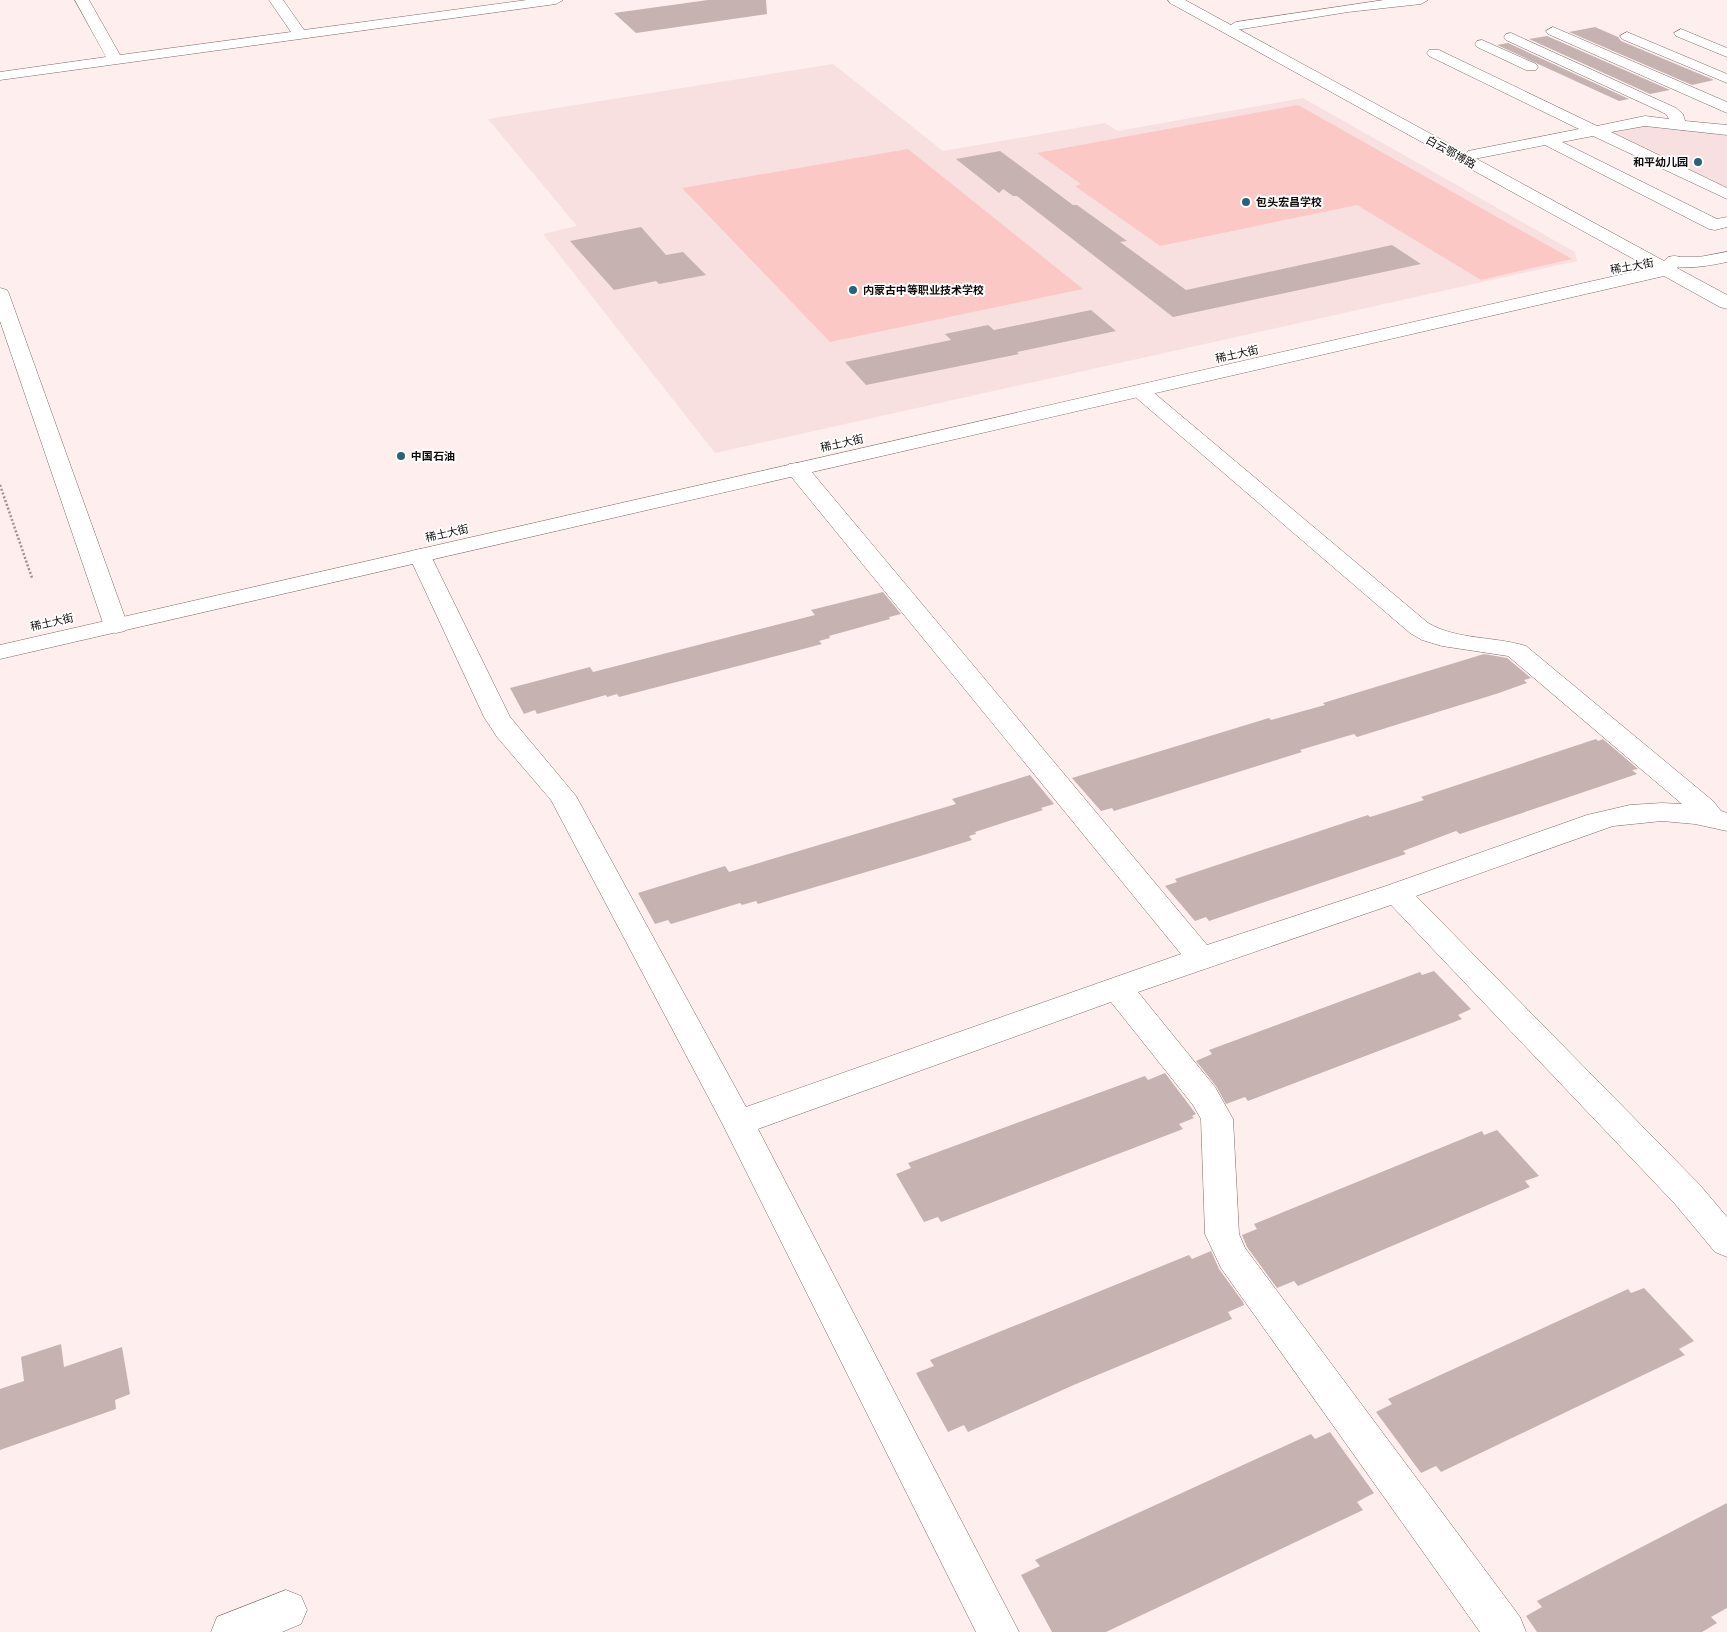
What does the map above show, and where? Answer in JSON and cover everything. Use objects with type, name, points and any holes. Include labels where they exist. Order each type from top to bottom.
[{"type":"street","points":[[82,0],[115,60]]},
{"type":"street","points":[[276,0],[300,35]]},
{"type":"street","points":[[0,76],[525,2],[556,0]]},
{"type":"street","name":"白云鄂博路","points":[[1175,0],[1663,264],[1727,290]]},
{"type":"street","name":"白云鄂博路","points":[[1188,0],[1474,154],[1727,303]]},
{"type":"street","points":[[1236,26],[1348,8],[1421,0]]},
{"type":"street","points":[[1553,31],[1727,108]]},
{"type":"street","points":[[1681,33],[1727,53]]},
{"type":"street","points":[[1627,36],[1727,79]]},
{"type":"street","points":[[1511,37],[1675,114],[1678,125]]},
{"type":"street","points":[[1482,44],[1542,72]]},
{"type":"street","points":[[1434,53],[1727,194]]},
{"type":"street","points":[[1620,109],[1645,121]]},
{"type":"street","points":[[1474,154],[1645,121],[1727,130]]},
{"type":"street","points":[[1547,140],[1715,225],[1727,222]]},
{"type":"street","points":[[1663,264],[1699,262],[1727,257]]},
{"type":"street","name":"稀土大街","points":[[0,634],[113,618],[420,556],[1140,390],[1663,264]]},
{"type":"street","name":"稀土大街","points":[[0,652],[113,618],[1663,264]]},
{"type":"street","points":[[0,294],[113,618]]},
{"type":"street","points":[[1140,390],[1419,628],[1438,639],[1506,646],[1518,651],[1719,820]]},
{"type":"street","points":[[796,469],[1201,958]]},
{"type":"street","points":[[420,556],[497,717],[562,796],[738,1123],[998,1632]]},
{"type":"street","points":[[738,1123],[1201,958],[1396,893],[1615,815],[1647,811],[1719,820]]},
{"type":"street","points":[[1396,893],[1687,1194],[1727,1242]]},
{"type":"street","points":[[1117,988],[1204,1096],[1217,1119],[1222,1234],[1233,1258],[1505,1632]]},
{"type":"street","points":[[232,1632],[286,1610]]},
{"type":"path","points":[[0,485],[32,578]]},
{"type":"shaded area","name":"内蒙古中等职业技术学校","points":[[833,64],[943,151],[1105,123],[1118,131],[1303,98],[1575,252],[1577,261],[715,453],[543,234],[577,226],[488,119]]},
{"type":"shaded area","points":[[1298,105],[1572,259],[1481,280],[1357,205],[1160,246],[1075,186],[1081,184],[1037,153]]},
{"type":"shaded area","name":"和平幼儿园","points":[[1648,125],[1727,134],[1727,190],[1609,133]]},
{"type":"shaded area","points":[[908,149],[1083,289],[830,342],[682,188]]},
{"type":"building","points":[[708,0],[766,0],[767,14],[636,33],[614,13]]},
{"type":"building","points":[[1595,27],[1618,37],[1621,41],[1714,80],[1692,85],[1569,32]]},
{"type":"building","points":[[1547,36],[1670,90],[1650,94],[1529,39]]},
{"type":"building","points":[[1508,43],[1629,99],[1619,101],[1497,45]]},
{"type":"building","points":[[1000,151],[1073,205],[1077,205],[1127,241],[1120,242],[1186,290],[1392,245],[1421,264],[1173,317],[1017,196],[1013,196],[1003,189],[999,193],[956,159]]},
{"type":"building","points":[[641,227],[666,255],[683,252],[706,275],[659,284],[656,281],[614,290],[570,241]]},
{"type":"building","points":[[1091,310],[1116,331],[1017,352],[1019,354],[866,385],[845,362],[951,340],[945,334],[988,325],[994,330]]},
{"type":"building","points":[[883,592],[901,614],[889,617],[890,619],[829,636],[830,638],[819,641],[822,644],[619,697],[617,694],[607,697],[606,695],[537,714],[535,710],[524,714],[510,688],[590,667],[593,672],[815,615],[811,610]]},
{"type":"building","points":[[1484,654],[1507,658],[1531,678],[1524,680],[1527,683],[1499,693],[1357,737],[1354,734],[1300,750],[1302,752],[1114,811],[1112,808],[1101,811],[1072,778],[1269,718],[1271,720],[1325,705],[1323,703]]},
{"type":"building","points":[[1596,739],[1598,741],[1603,739],[1638,769],[1632,770],[1637,774],[1460,834],[1456,831],[1403,851],[1406,854],[1209,921],[1206,917],[1195,921],[1165,886],[1177,882],[1175,879],[1368,815],[1370,817],[1424,800],[1421,797]]},
{"type":"building","points":[[1030,775],[1054,804],[1041,808],[1043,810],[975,832],[976,834],[969,836],[972,840],[917,857],[758,904],[756,901],[742,905],[740,903],[671,924],[668,920],[655,924],[638,893],[725,866],[729,872],[956,804],[952,799]]},
{"type":"building","points":[[1434,971],[1471,1009],[1458,1015],[1462,1019],[1248,1101],[1245,1097],[1226,1104],[1216,1086],[1196,1061],[1212,1054],[1209,1050],[1420,972],[1422,975]]},
{"type":"building","points":[[1165,1073],[1196,1114],[1192,1116],[1194,1118],[1179,1124],[1183,1129],[941,1222],[938,1217],[924,1222],[896,1174],[911,1168],[908,1163],[1145,1076],[1148,1080]]},
{"type":"building","points":[[1497,1130],[1539,1176],[1525,1181],[1530,1187],[1298,1286],[1294,1281],[1277,1288],[1247,1247],[1242,1235],[1257,1229],[1254,1224],[1482,1131],[1484,1135]]},
{"type":"building","points":[[1211,1251],[1219,1269],[1244,1305],[1228,1312],[1232,1319],[1076,1384],[968,1432],[964,1425],[948,1432],[916,1373],[934,1366],[930,1360],[1189,1255],[1192,1259]]},
{"type":"building","points":[[1644,1288],[1694,1341],[1679,1349],[1685,1355],[1441,1472],[1436,1466],[1421,1473],[1376,1412],[1392,1404],[1388,1399],[1628,1289],[1631,1293]]},
{"type":"building","points":[[61,1344],[64,1367],[122,1347],[130,1394],[115,1400],[116,1409],[0,1450],[0,1389],[24,1381],[21,1357]]},
{"type":"building","points":[[1330,1432],[1374,1493],[1357,1502],[1363,1510],[1106,1632],[1052,1632],[1021,1575],[1040,1566],[1035,1560],[1311,1434],[1315,1439]]},
{"type":"building","points":[[1727,1503],[1727,1608],[1711,1617],[1717,1623],[1702,1632],[1537,1632],[1526,1616],[1542,1607],[1537,1601]]},
{"type":"place","name":"和平幼儿园","points":[[1698,162]]},
{"type":"place","name":"包头宏昌学校","points":[[1246,202]]},
{"type":"place","name":"内蒙古中等职业技术学校","points":[[853,290]]},
{"type":"place","name":"中国石油","points":[[401,456]]}]
